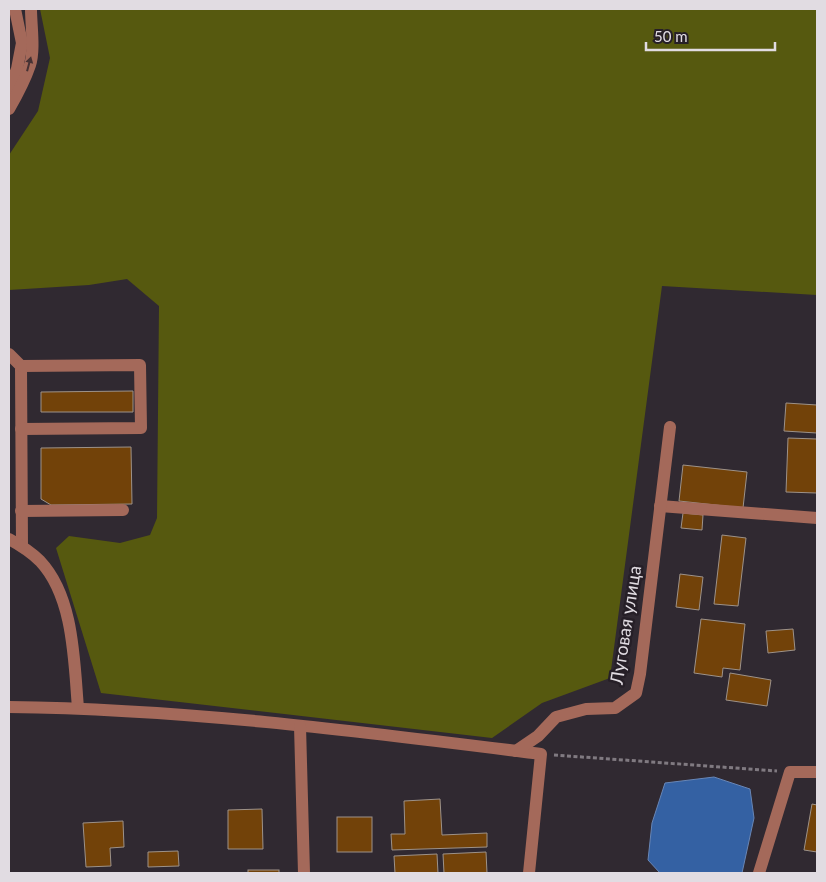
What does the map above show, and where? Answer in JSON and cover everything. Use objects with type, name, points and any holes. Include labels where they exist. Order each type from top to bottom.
[{"type":"street","points":[[9,90],[17,69],[22,43],[16,9]]},
{"type":"street","points":[[9,108],[30,64],[32,39],[30,9]]},
{"type":"street","points":[[9,354],[21,366],[21,511],[15,545]]},
{"type":"street","points":[[21,366],[140,365],[141,419],[141,428],[21,428]]},
{"type":"street","name":"Луговая улица","points":[[516,751],[538,736],[556,717],[586,710],[615,708],[636,693],[640,674],[670,427]]},
{"type":"street","points":[[660,506],[817,518]]},
{"type":"street","points":[[21,511],[122,510]]},
{"type":"street","points":[[9,538],[15,545],[40,561],[56,586],[65,606],[74,655],[78,708]]},
{"type":"street","points":[[9,707],[78,708],[300,726],[541,754],[529,873]]},
{"type":"street","points":[[300,726],[304,873]]},
{"type":"street","points":[[759,873],[790,772],[817,772]]},
{"type":"path","points":[[541,754],[790,772]]},
{"type":"shaded area","points":[[40,9],[817,9],[817,295],[662,286],[610,678],[542,703],[492,738],[101,693],[56,548],[69,536],[120,543],[150,535],[157,518],[159,306],[127,279],[89,285],[9,290],[9,155],[38,111],[50,58]]},
{"type":"water","points":[[714,777],[750,789],[754,818],[742,873],[660,873],[648,860],[652,823],[665,783]]},
{"type":"building","points":[[133,391],[133,412],[41,412],[41,392]]},
{"type":"building","points":[[786,403],[817,405],[817,433],[784,431]]},
{"type":"building","points":[[788,438],[817,439],[817,493],[786,492]]},
{"type":"building","points":[[131,447],[132,504],[51,505],[41,499],[41,448]]},
{"type":"building","points":[[683,465],[747,472],[743,508],[679,501]]},
{"type":"building","points":[[683,513],[703,515],[702,530],[681,528]]},
{"type":"building","points":[[722,535],[746,538],[738,606],[714,604]]},
{"type":"building","points":[[680,574],[703,577],[699,610],[676,607]]},
{"type":"building","points":[[701,619],[745,624],[740,670],[723,668],[722,677],[694,673]]},
{"type":"building","points":[[793,629],[795,650],[768,653],[766,631]]},
{"type":"building","points":[[730,673],[771,680],[767,706],[726,700]]},
{"type":"building","points":[[440,799],[442,835],[487,833],[487,847],[392,850],[391,834],[405,834],[404,801]]},
{"type":"building","points":[[812,804],[817,805],[817,852],[804,850]]},
{"type":"building","points":[[262,809],[263,849],[228,849],[228,810]]},
{"type":"building","points":[[337,817],[372,817],[372,852],[337,852]]},
{"type":"building","points":[[123,821],[124,847],[110,848],[111,866],[86,867],[83,823]]},
{"type":"building","points":[[178,851],[179,866],[148,867],[148,852]]},
{"type":"building","points":[[486,852],[487,873],[444,873],[443,854]]},
{"type":"building","points":[[437,854],[438,873],[395,873],[394,856]]},
{"type":"building","points":[[248,870],[279,870],[279,873],[248,873]]}]
